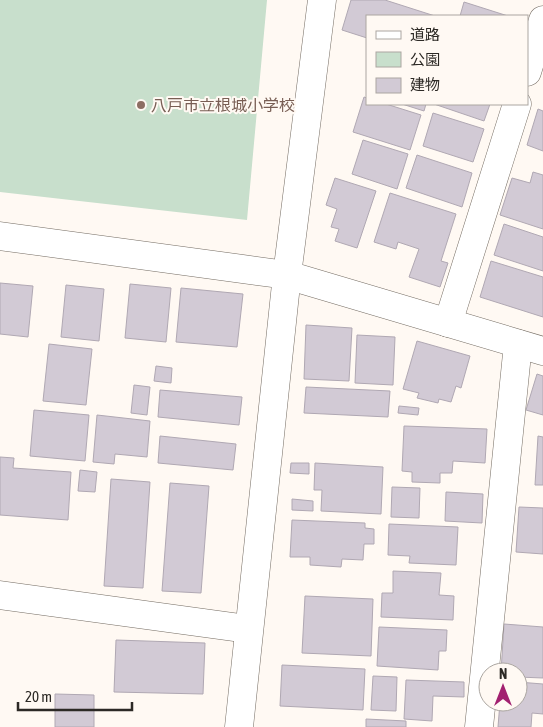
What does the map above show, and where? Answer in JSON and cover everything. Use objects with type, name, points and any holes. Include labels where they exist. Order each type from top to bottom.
[{"type":"street","points":[[239,727],[287,275],[322,0]]},
{"type":"street","points":[[528,69],[543,20]]},
{"type":"street","points":[[448,323],[517,105]]},
{"type":"street","points":[[0,236],[287,275],[531,347],[479,727]]},
{"type":"street","points":[[0,594],[248,629]]},
{"type":"green space","name":"八戸市立根城小学校","points":[[0,0],[267,0],[247,220],[0,192]]},
{"type":"building","points":[[351,0],[385,0],[432,15],[366,15],[366,38],[342,30]]},
{"type":"building","points":[[464,2],[505,15],[460,15]]},
{"type":"building","points":[[364,97],[366,98],[366,105],[389,105],[421,115],[410,150],[353,132]]},
{"type":"building","points":[[405,105],[426,105],[424,111]]},
{"type":"building","points":[[437,105],[490,105],[484,121]]},
{"type":"building","points":[[538,109],[543,111],[543,151],[527,145]]},
{"type":"building","points":[[433,113],[484,129],[473,162],[423,146]]},
{"type":"building","points":[[363,140],[408,154],[397,189],[352,174]]},
{"type":"building","points":[[417,155],[472,173],[462,207],[406,188]]},
{"type":"building","points":[[533,172],[543,175],[543,229],[500,215],[512,178],[530,183]]},
{"type":"building","points":[[335,178],[376,191],[357,248],[335,241],[339,229],[331,227],[337,209],[326,205]]},
{"type":"building","points":[[390,193],[456,214],[441,261],[448,263],[440,287],[409,277],[419,249],[398,242],[396,249],[374,242]]},
{"type":"building","points":[[504,224],[543,237],[543,271],[494,255]]},
{"type":"building","points":[[491,261],[543,277],[543,317],[480,297]]},
{"type":"building","points":[[0,283],[33,286],[28,337],[0,334]]},
{"type":"building","points":[[130,284],[171,288],[166,342],[125,338]]},
{"type":"building","points":[[66,285],[104,289],[99,341],[61,337]]},
{"type":"building","points":[[181,288],[243,294],[237,347],[176,342]]},
{"type":"building","points":[[306,325],[352,328],[349,381],[304,379]]},
{"type":"building","points":[[357,335],[395,337],[393,385],[355,383]]},
{"type":"building","points":[[417,341],[470,356],[461,388],[456,386],[451,402],[439,399],[438,403],[417,398],[419,393],[403,389]]},
{"type":"building","points":[[49,344],[92,349],[86,405],[43,401]]},
{"type":"building","points":[[156,366],[172,368],[171,383],[154,381]]},
{"type":"building","points":[[537,374],[543,376],[543,415],[526,410]]},
{"type":"building","points":[[134,385],[150,387],[147,415],[131,413]]},
{"type":"building","points":[[306,387],[390,391],[388,417],[304,413]]},
{"type":"building","points":[[160,390],[242,397],[239,425],[158,417]]},
{"type":"building","points":[[399,406],[419,408],[418,415],[398,413]]},
{"type":"building","points":[[34,410],[89,415],[85,461],[30,456]]},
{"type":"building","points":[[97,415],[150,421],[147,457],[115,454],[114,464],[93,462]]},
{"type":"building","points":[[404,426],[487,429],[485,463],[453,461],[452,473],[440,473],[440,483],[412,482],[412,472],[402,471]]},
{"type":"building","points":[[160,436],[236,444],[233,470],[158,463]]},
{"type":"building","points":[[538,436],[543,437],[543,485],[535,485]]},
{"type":"building","points":[[0,457],[14,458],[13,468],[71,472],[68,520],[0,515]]},
{"type":"building","points":[[291,463],[309,463],[309,474],[290,473]]},
{"type":"building","points":[[315,463],[383,467],[381,514],[321,511],[322,490],[314,490]]},
{"type":"building","points":[[80,470],[97,472],[95,492],[78,491]]},
{"type":"building","points":[[111,479],[150,482],[143,588],[104,586]]},
{"type":"building","points":[[170,483],[209,486],[201,593],[162,591]]},
{"type":"building","points":[[392,487],[420,488],[419,518],[391,517]]},
{"type":"building","points":[[446,492],[483,494],[482,523],[445,521]]},
{"type":"building","points":[[292,499],[313,501],[313,511],[292,510]]},
{"type":"building","points":[[519,507],[543,508],[543,554],[516,552]]},
{"type":"building","points":[[292,520],[365,523],[365,528],[374,529],[374,544],[364,544],[363,560],[342,559],[341,567],[310,565],[310,557],[290,557]]},
{"type":"building","points":[[389,524],[458,527],[456,565],[409,563],[410,556],[388,555]]},
{"type":"building","points":[[393,571],[441,573],[439,595],[454,596],[453,620],[381,617],[382,593],[393,593]]},
{"type":"building","points":[[305,596],[373,599],[371,656],[302,653]]},
{"type":"building","points":[[504,624],[543,627],[543,678],[528,677],[528,662],[502,662]]},
{"type":"building","points":[[379,627],[447,630],[446,651],[439,651],[438,670],[377,666]]},
{"type":"building","points":[[116,640],[205,643],[203,694],[114,692]]},
{"type":"building","points":[[282,665],[365,669],[363,710],[280,706]]},
{"type":"building","points":[[373,676],[397,677],[396,711],[371,710]]},
{"type":"building","points":[[406,680],[464,682],[464,697],[433,696],[432,721],[404,719]]},
{"type":"building","points":[[528,683],[543,684],[543,714],[532,713],[531,727],[498,727],[499,712],[528,712]]},
{"type":"building","points":[[55,694],[94,695],[94,727],[55,727]]},
{"type":"building","points":[[366,719],[406,721],[406,727],[366,727]]},
{"type":"place","name":"八戸市立根城小学校","points":[[141,105]]}]
